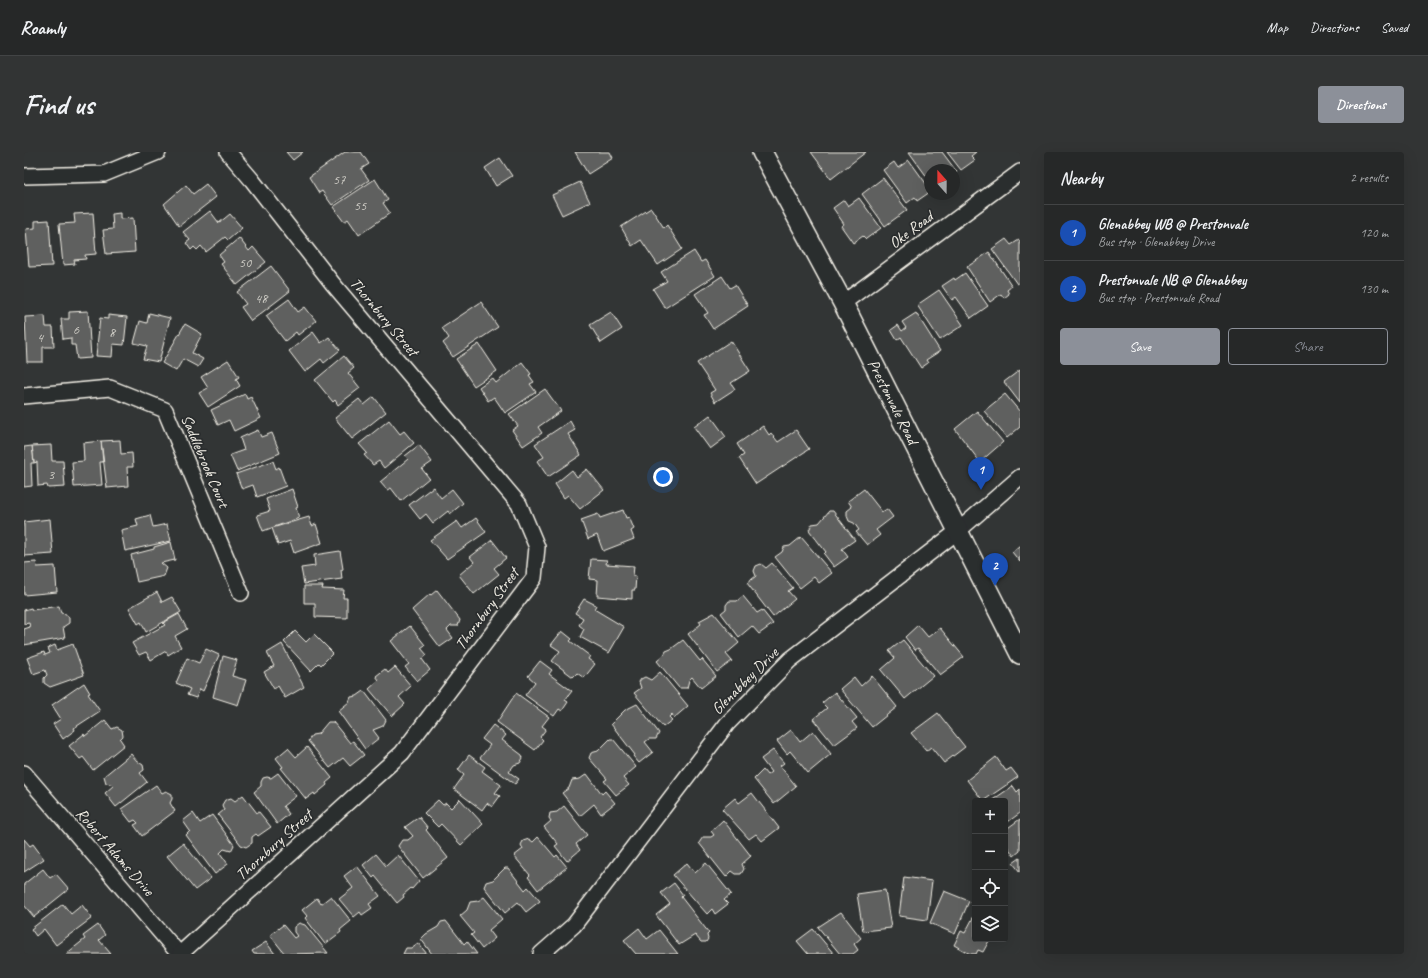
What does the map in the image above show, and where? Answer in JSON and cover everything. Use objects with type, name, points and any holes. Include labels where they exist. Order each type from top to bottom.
[{"type":"street","points":[[24,176],[104,174],[158,152]]},
{"type":"street","name":"Thornbury Street","points":[[180,954],[402,752],[534,578],[537,547],[519,504],[333,284],[252,180],[228,152]]},
{"type":"street","name":"Prestonvale Road","points":[[762,152],[843,303],[1020,654]]},
{"type":"street","name":"Oke Road","points":[[843,303],[1020,172]]},
{"type":"street","name":"Saddlebrook Court","points":[[24,396],[110,388],[165,410],[241,593]]},
{"type":"street","name":"Glenabbey Drive","points":[[541,954],[574,925],[727,724],[790,660],[958,531],[1020,477]]},
{"type":"street","name":"Robert Adams Drive","points":[[24,773],[180,954]]},
{"type":"building","points":[[286,152],[303,152],[293,160]]},
{"type":"building","points":[[345,152],[361,152],[369,164],[361,169],[369,180],[332,205],[322,191],[319,193],[309,177]]},
{"type":"building","points":[[575,152],[610,152],[613,158],[588,174]]},
{"type":"building","points":[[811,152],[866,152],[831,179]]},
{"type":"building","points":[[909,152],[942,152],[951,164],[924,164],[924,173]]},
{"type":"building","points":[[947,152],[976,152],[971,156],[975,160],[961,170],[960,164],[956,164]]},
{"type":"building","points":[[500,158],[512,176],[496,186],[485,168]]},
{"type":"building","points":[[909,160],[924,181],[924,196],[917,201],[915,197],[907,203],[883,170],[894,162],[898,168]]},
{"type":"building","points":[[883,178],[907,210],[885,226],[862,194]]},
{"type":"building","points":[[375,179],[388,200],[383,203],[390,213],[359,235],[348,219],[344,222],[333,207]]},
{"type":"building","points":[[580,182],[590,202],[562,215],[552,195]]},
{"type":"building","points":[[206,184],[216,197],[179,226],[164,204],[186,185],[193,194]]},
{"type":"building","points":[[859,198],[881,228],[866,239],[863,236],[853,243],[841,226],[844,224],[833,208],[844,200],[848,206]]},
{"type":"building","points":[[651,208],[664,228],[667,225],[682,249],[658,265],[641,240],[632,246],[621,227]]},
{"type":"building","points":[[210,211],[219,223],[230,214],[242,228],[228,240],[225,237],[206,252],[201,246],[197,250],[194,247],[191,250],[186,243],[190,240],[183,232]]},
{"type":"building","points":[[93,213],[96,254],[85,255],[86,259],[74,260],[75,264],[63,265],[59,224],[75,223],[74,214]]},
{"type":"building","points":[[120,213],[120,219],[133,218],[135,252],[106,254],[103,230],[113,229],[112,214]]},
{"type":"building","points":[[49,220],[52,266],[29,267],[26,229],[35,228],[35,221]]},
{"type":"building","points":[[239,238],[249,251],[253,247],[266,262],[237,285],[221,264],[224,262],[219,255]]},
{"type":"building","points":[[1006,239],[1011,245],[1019,240],[1020,242],[1020,282],[1017,284],[992,249]]},
{"type":"building","points":[[694,251],[701,262],[705,260],[715,276],[665,308],[653,289],[667,281],[661,272]]},
{"type":"building","points":[[989,252],[1012,286],[1007,290],[1009,294],[1004,298],[1001,294],[990,302],[967,267]]},
{"type":"building","points":[[271,266],[290,291],[251,321],[241,307],[246,304],[237,292]]},
{"type":"building","points":[[965,273],[988,306],[971,318],[956,297],[952,300],[942,286]]},
{"type":"building","points":[[722,276],[730,288],[735,285],[748,306],[713,329],[704,315],[708,313],[695,294]]},
{"type":"building","points":[[939,290],[963,325],[940,340],[917,305]]},
{"type":"building","points":[[289,299],[298,312],[305,307],[316,321],[298,335],[296,332],[285,341],[266,316]]},
{"type":"building","points":[[481,302],[498,327],[453,357],[443,343],[449,338],[442,328]]},
{"type":"building","points":[[88,311],[91,358],[77,359],[75,345],[71,345],[71,338],[63,339],[61,319],[69,319],[69,312]]},
{"type":"building","points":[[611,312],[622,329],[601,343],[590,325]]},
{"type":"building","points":[[149,313],[170,318],[159,362],[143,359],[147,346],[134,343],[140,321],[147,323]]},
{"type":"building","points":[[916,313],[940,351],[926,360],[928,363],[921,368],[901,337],[897,340],[891,330],[898,325],[902,331],[906,328],[902,322]]},
{"type":"building","points":[[108,315],[127,317],[124,345],[113,344],[112,357],[96,356],[100,318],[108,319]]},
{"type":"building","points":[[45,316],[46,327],[53,327],[54,347],[43,347],[43,362],[27,362],[25,317]]},
{"type":"building","points":[[185,324],[202,334],[192,353],[203,359],[198,367],[183,359],[176,371],[162,363]]},
{"type":"building","points":[[313,332],[321,343],[329,337],[340,350],[324,363],[321,359],[305,372],[289,351]]},
{"type":"building","points":[[731,341],[750,371],[731,383],[735,389],[715,402],[710,393],[715,390],[697,363]]},
{"type":"building","points":[[479,344],[497,371],[474,386],[456,359]]},
{"type":"building","points":[[344,356],[354,368],[348,373],[360,388],[338,405],[335,400],[333,402],[315,380]]},
{"type":"building","points":[[228,360],[239,377],[236,379],[240,386],[208,407],[199,393],[208,388],[201,377]]},
{"type":"building","points":[[522,362],[531,374],[529,375],[534,382],[530,384],[536,392],[505,413],[494,397],[488,401],[479,387],[492,378],[496,383]]},
{"type":"building","points":[[1020,370],[1020,403],[1004,382]]},
{"type":"building","points":[[545,389],[561,411],[538,427],[542,433],[523,446],[512,430],[518,426],[509,414]]},
{"type":"building","points":[[245,394],[247,399],[251,397],[261,418],[234,431],[229,420],[218,425],[211,410]]},
{"type":"building","points":[[1005,394],[1020,412],[1020,427],[1007,438],[984,411]]},
{"type":"building","points":[[374,397],[386,412],[352,439],[335,418],[359,399],[364,405]]},
{"type":"building","points":[[977,411],[1003,442],[980,462],[955,429]]},
{"type":"building","points":[[710,415],[726,437],[710,449],[694,427]]},
{"type":"building","points":[[389,420],[400,434],[404,431],[414,443],[384,468],[379,461],[373,465],[364,455],[367,453],[359,444]]},
{"type":"building","points":[[570,421],[575,430],[568,434],[581,455],[548,477],[537,461],[544,457],[535,444]]},
{"type":"building","points":[[763,426],[769,435],[771,433],[778,442],[796,430],[809,449],[756,484],[739,458],[744,455],[737,444]]},
{"type":"building","points":[[258,430],[261,437],[272,433],[280,453],[237,471],[230,455],[244,450],[240,438]]},
{"type":"building","points":[[120,440],[121,454],[132,453],[133,467],[127,467],[128,486],[107,488],[101,441]]},
{"type":"building","points":[[101,441],[103,462],[100,462],[102,485],[74,487],[72,462],[84,461],[83,443]]},
{"type":"building","points":[[51,445],[52,461],[63,461],[65,487],[48,488],[47,485],[38,486],[37,462],[34,463],[32,446]]},
{"type":"building","points":[[419,445],[432,462],[422,469],[429,478],[401,501],[391,488],[387,490],[380,482],[408,459],[405,456]]},
{"type":"building","points":[[32,446],[34,463],[31,463],[32,486],[24,487],[24,447]]},
{"type":"building","points":[[273,461],[276,469],[279,467],[286,486],[257,497],[253,485],[242,489],[236,474]]},
{"type":"building","points":[[587,469],[604,490],[580,509],[568,495],[564,498],[555,484],[572,470],[577,477]]},
{"type":"building","points":[[433,487],[441,498],[452,489],[463,503],[450,514],[448,511],[433,523],[426,514],[420,519],[409,505]]},
{"type":"building","points":[[292,489],[298,507],[296,508],[299,518],[263,531],[257,515],[270,511],[266,499]]},
{"type":"building","points":[[864,489],[882,512],[887,509],[893,517],[876,530],[880,535],[867,545],[856,532],[859,530],[854,523],[849,521],[847,516],[847,511],[852,507],[848,501]]},
{"type":"building","points":[[623,510],[626,518],[629,517],[634,529],[631,531],[634,539],[603,551],[597,535],[588,539],[581,520],[598,514],[600,518]]},
{"type":"building","points":[[829,511],[833,511],[855,540],[842,549],[848,557],[834,567],[824,554],[826,552],[809,530],[812,524],[819,523]]},
{"type":"building","points":[[150,515],[153,527],[167,524],[171,541],[125,551],[121,530],[138,526],[136,519]]},
{"type":"building","points":[[309,517],[312,526],[316,524],[322,543],[294,553],[290,541],[278,545],[272,528]]},
{"type":"building","points":[[476,518],[486,532],[447,559],[430,540],[457,521],[462,528]]},
{"type":"building","points":[[50,519],[53,554],[24,556],[24,522]]},
{"type":"building","points":[[801,537],[832,573],[819,583],[814,577],[800,588],[775,557],[782,552],[784,547],[790,546]]},
{"type":"building","points":[[492,540],[506,558],[494,568],[499,574],[474,594],[459,575],[474,562],[470,557]]},
{"type":"building","points":[[171,542],[175,560],[161,563],[167,568],[164,576],[137,582],[131,555],[154,549],[154,547]]},
{"type":"building","points":[[1020,545],[1020,562],[1012,552]]},
{"type":"building","points":[[340,551],[343,569],[341,570],[342,579],[304,584],[301,568],[315,566],[314,555]]},
{"type":"building","points":[[591,559],[607,560],[606,564],[634,566],[633,576],[636,576],[635,590],[632,590],[632,599],[597,596],[598,580],[589,579]]},
{"type":"building","points":[[36,562],[37,567],[55,566],[57,592],[24,595],[24,563]]},
{"type":"building","points":[[772,563],[793,588],[788,591],[795,599],[773,617],[747,583],[756,576],[754,571],[756,566],[761,564],[766,568]]},
{"type":"building","points":[[304,586],[323,586],[322,589],[344,590],[343,598],[347,598],[347,618],[315,617],[315,603],[304,603]]},
{"type":"building","points":[[437,590],[460,620],[458,626],[451,626],[447,630],[453,638],[440,647],[412,610],[430,594],[431,595]]},
{"type":"building","points":[[157,592],[162,602],[172,597],[181,612],[146,632],[141,622],[138,624],[129,608]]},
{"type":"building","points":[[743,596],[757,613],[762,610],[773,624],[759,634],[752,626],[739,637],[721,613],[726,609],[726,605],[729,601],[737,601]]},
{"type":"building","points":[[584,599],[596,605],[594,609],[624,627],[609,653],[580,637],[584,629],[579,625],[583,618],[575,613]]},
{"type":"building","points":[[59,606],[61,613],[66,614],[69,618],[69,623],[63,627],[65,638],[24,645],[24,629],[30,627],[29,623],[24,624],[24,610]]},
{"type":"building","points":[[714,613],[739,643],[726,654],[732,661],[717,672],[688,634],[701,624],[699,621]]},
{"type":"building","points":[[179,614],[187,629],[175,636],[181,647],[168,655],[166,651],[151,660],[146,652],[139,655],[132,643],[165,625],[163,623]]},
{"type":"building","points":[[918,625],[928,637],[940,628],[964,657],[940,675],[918,648],[915,650],[905,637]]},
{"type":"building","points":[[410,626],[425,645],[421,648],[427,655],[422,659],[430,670],[417,681],[405,667],[409,664],[391,641]]},
{"type":"building","points":[[295,631],[306,642],[314,634],[333,653],[321,665],[319,663],[311,671],[284,642]]},
{"type":"building","points":[[562,631],[572,639],[570,641],[590,656],[588,659],[595,664],[584,678],[577,673],[573,677],[552,661],[560,651],[551,645]]},
{"type":"building","points":[[683,640],[700,661],[702,659],[716,676],[701,688],[692,677],[689,680],[687,688],[679,688],[657,661],[666,651]]},
{"type":"building","points":[[903,640],[933,676],[905,699],[881,670],[895,658],[889,651]]},
{"type":"building","points":[[73,644],[84,675],[50,687],[44,683],[44,678],[47,675],[45,670],[33,674],[27,658],[44,652],[45,655],[50,653],[48,648],[55,645],[57,650]]},
{"type":"building","points":[[282,644],[304,687],[285,698],[278,686],[274,689],[264,672],[274,666],[267,653]]},
{"type":"building","points":[[206,649],[219,655],[203,691],[200,689],[196,698],[187,695],[190,689],[176,683],[187,658],[199,663]]},
{"type":"building","points":[[223,656],[237,660],[232,676],[246,680],[238,705],[213,697]]},
{"type":"building","points":[[540,661],[552,670],[549,674],[572,691],[565,700],[568,702],[562,711],[559,709],[554,716],[525,695],[535,682],[528,676]]},
{"type":"building","points":[[395,667],[411,686],[399,697],[405,704],[392,716],[369,689],[379,680],[376,676],[385,669],[388,673]]},
{"type":"building","points":[[660,672],[688,706],[674,718],[672,714],[669,717],[672,720],[663,727],[634,693],[641,688],[639,682],[641,679],[645,677],[651,680]]},
{"type":"building","points":[[872,676],[897,707],[872,727],[840,689],[854,677],[861,686]]},
{"type":"building","points":[[84,683],[90,693],[88,694],[100,711],[74,728],[75,730],[63,739],[53,724],[61,719],[52,705]]},
{"type":"building","points":[[364,691],[386,720],[383,726],[373,730],[379,738],[365,749],[338,711],[349,702],[351,697],[357,696]]},
{"type":"building","points":[[835,692],[857,718],[852,722],[857,728],[834,745],[813,719],[827,708],[822,703]]},
{"type":"building","points":[[516,693],[549,717],[542,726],[546,729],[540,737],[543,740],[535,750],[497,722]]},
{"type":"building","points":[[637,704],[659,733],[656,739],[649,739],[645,742],[653,752],[639,763],[633,756],[635,755],[611,724],[625,710]]},
{"type":"building","points":[[938,713],[965,747],[944,763],[931,747],[926,751],[911,733]]},
{"type":"building","points":[[105,720],[112,729],[117,727],[122,730],[123,736],[120,739],[124,745],[93,770],[83,757],[80,759],[69,746],[84,734],[85,736]]},
{"type":"building","points":[[328,722],[333,722],[350,743],[353,741],[364,755],[350,766],[343,758],[330,768],[308,741],[312,735],[318,734]]},
{"type":"building","points":[[493,725],[506,735],[502,740],[522,755],[523,758],[520,763],[514,765],[509,772],[519,779],[515,784],[480,758],[490,745],[482,739]]},
{"type":"building","points":[[791,730],[800,742],[813,731],[831,754],[808,773],[790,751],[787,754],[777,741]]},
{"type":"building","points":[[610,739],[613,739],[636,767],[623,778],[629,785],[616,795],[604,781],[607,779],[589,758],[591,753],[598,751]]},
{"type":"building","points":[[307,747],[332,778],[326,783],[327,785],[315,795],[314,793],[306,799],[281,768],[283,767],[276,758],[288,748],[296,757]]},
{"type":"building","points":[[773,750],[784,763],[780,766],[796,786],[774,804],[754,779],[763,770],[767,775],[771,772],[761,759]]},
{"type":"building","points":[[131,754],[143,765],[144,770],[140,773],[147,782],[116,807],[105,793],[114,785],[106,783],[104,776]]},
{"type":"building","points":[[469,755],[485,767],[482,771],[501,785],[495,793],[500,796],[492,807],[487,803],[482,810],[454,789],[464,775],[458,770]]},
{"type":"building","points":[[996,757],[1006,771],[1011,768],[1018,777],[987,798],[981,798],[967,780]]},
{"type":"building","points":[[278,773],[296,796],[283,806],[289,814],[277,824],[254,792],[261,786],[263,778],[271,778]]},
{"type":"building","points":[[587,774],[602,794],[605,791],[615,803],[601,814],[594,804],[580,816],[562,793],[569,788],[572,780],[580,779]]},
{"type":"building","points":[[156,785],[162,793],[166,791],[172,794],[170,803],[175,811],[142,836],[134,825],[138,823],[135,820],[131,822],[121,809]]},
{"type":"building","points":[[1013,786],[1017,792],[1020,789],[1020,813],[1008,822],[1008,798],[995,798]]},
{"type":"building","points":[[752,793],[779,828],[762,841],[756,834],[749,839],[722,809],[735,798],[739,803]]},
{"type":"building","points":[[243,795],[257,813],[259,812],[271,827],[258,836],[256,834],[252,837],[252,843],[246,847],[241,845],[218,815],[224,810],[222,805],[225,800],[231,798],[235,801]]},
{"type":"building","points":[[460,799],[483,824],[461,845],[441,824],[438,827],[424,813],[438,800],[443,805],[446,803],[451,808]]},
{"type":"building","points":[[564,806],[587,835],[576,844],[580,850],[567,861],[555,846],[558,844],[544,827],[551,821],[549,818],[550,813],[557,812]]},
{"type":"building","points":[[193,813],[200,823],[212,815],[234,845],[231,851],[224,849],[220,853],[228,864],[215,874],[186,835],[190,831],[183,821]]},
{"type":"building","points":[[419,817],[428,828],[426,830],[448,858],[423,878],[398,846],[402,840],[408,840],[413,836],[405,827]]},
{"type":"building","points":[[1020,819],[1020,851],[1014,856],[1008,847],[1008,828]]},
{"type":"building","points":[[723,820],[751,856],[742,864],[744,869],[741,874],[736,874],[732,871],[726,877],[699,843],[703,837],[711,837],[714,835],[711,831]]},
{"type":"building","points":[[538,837],[555,857],[557,855],[567,867],[538,890],[528,877],[530,875],[514,856],[523,849],[521,845],[523,841],[529,839],[533,842]]},
{"type":"building","points":[[24,839],[30,846],[33,844],[44,859],[24,872]]},
{"type":"building","points":[[183,843],[211,878],[195,890],[167,856]]},
{"type":"building","points":[[376,854],[386,866],[398,855],[419,881],[412,889],[411,888],[403,895],[404,897],[397,903],[375,876],[373,878],[363,865]]},
{"type":"building","points":[[1020,858],[1020,872],[1013,863]]},
{"type":"building","points":[[687,863],[695,873],[706,863],[731,894],[724,900],[728,904],[715,914],[712,909],[707,914],[673,875]]},
{"type":"building","points":[[357,866],[380,896],[369,904],[372,908],[362,915],[360,912],[354,917],[339,899],[353,888],[344,876]]},
{"type":"building","points":[[505,868],[508,868],[525,890],[528,887],[540,901],[526,912],[518,902],[505,913],[484,887],[486,882],[493,880]]},
{"type":"building","points":[[43,869],[50,878],[56,874],[69,889],[34,917],[24,905],[24,884]]},
{"type":"building","points":[[904,877],[932,881],[927,920],[899,916]]},
{"type":"building","points":[[674,883],[683,895],[681,897],[709,933],[707,935],[708,939],[706,942],[701,942],[695,935],[679,945],[656,915],[670,904],[661,893]]},
{"type":"building","points":[[885,890],[891,928],[863,931],[857,894]]},
{"type":"building","points":[[944,891],[969,901],[955,934],[930,923]]},
{"type":"building","points":[[331,896],[351,921],[340,930],[341,932],[325,944],[305,918],[307,916],[302,910],[317,898],[321,904]]},
{"type":"building","points":[[484,897],[502,919],[489,930],[495,938],[482,949],[471,935],[474,933],[460,916],[467,910],[470,902],[478,901]]},
{"type":"building","points":[[63,904],[71,914],[82,905],[92,918],[56,945],[44,929],[36,936],[31,929]]},
{"type":"building","points":[[841,912],[861,938],[854,944],[858,950],[853,954],[840,954],[818,927]]},
{"type":"building","points":[[972,920],[972,942],[988,942],[983,952],[978,950],[976,954],[970,954],[954,945],[961,931],[965,933]]},
{"type":"building","points":[[446,921],[464,944],[467,941],[477,954],[432,954],[421,939],[426,934],[438,927],[441,922]]},
{"type":"building","points":[[299,923],[305,925],[328,953],[285,954],[270,935],[283,925],[294,938],[297,936],[294,932],[294,927]]},
{"type":"building","points":[[98,925],[105,935],[99,940],[111,954],[66,954],[85,939],[83,936]]},
{"type":"building","points":[[639,928],[647,939],[659,930],[678,954],[636,954],[624,940]]},
{"type":"building","points":[[813,929],[834,954],[808,954],[797,941]]},
{"type":"building","points":[[266,942],[275,954],[254,954],[252,951]]},
{"type":"building","points":[[418,943],[427,954],[403,954],[406,948],[411,948]]},
{"type":"place","name":"Glenabbey WB @ Prestonvale","points":[[981,490]]},
{"type":"place","name":"Prestonvale NB @ Glenabbey","points":[[995,586]]}]
